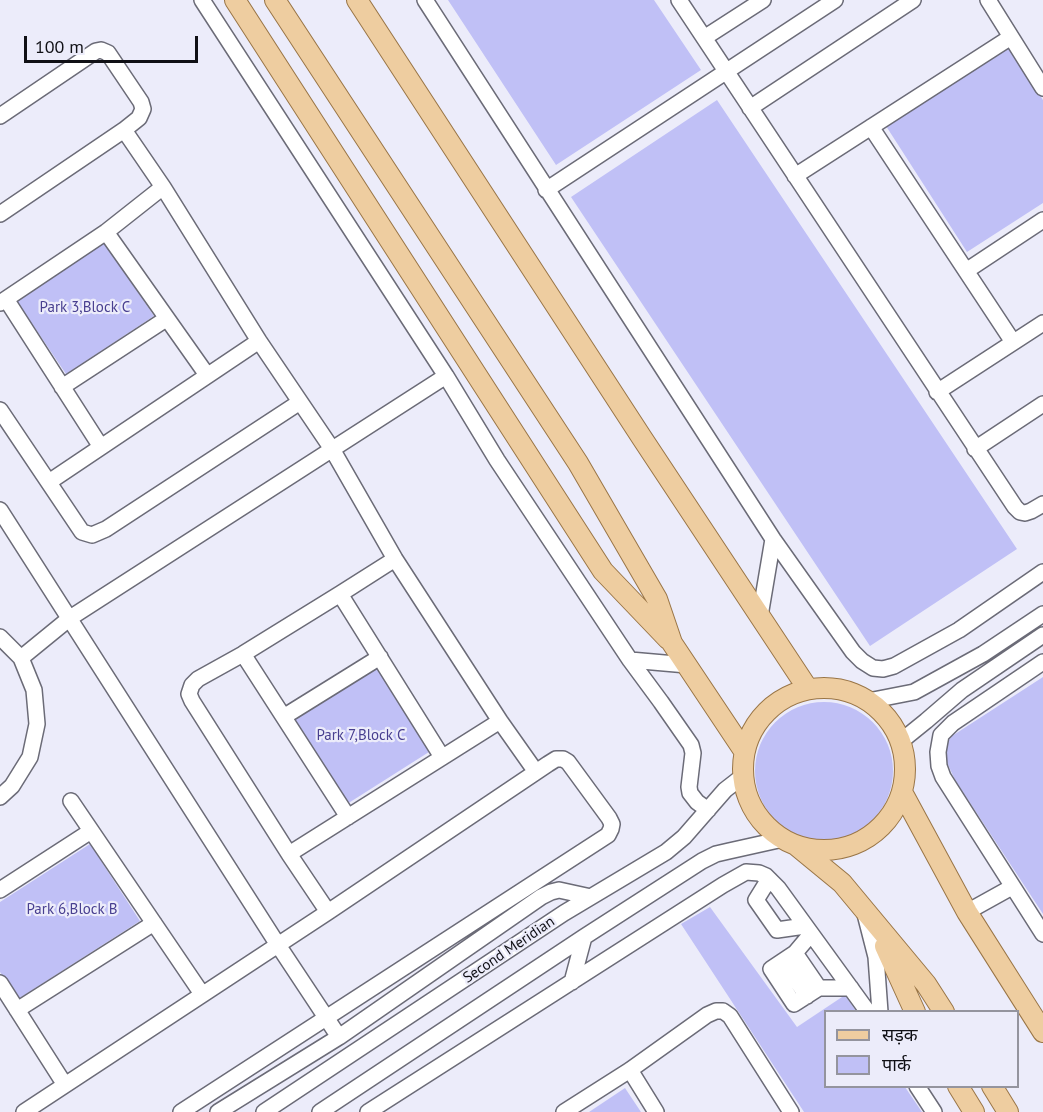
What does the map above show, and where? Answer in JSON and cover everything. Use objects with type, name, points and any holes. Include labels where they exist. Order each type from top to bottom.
[{"type":"main road","points":[[235,0],[603,571],[672,643],[744,751]]},
{"type":"main road","points":[[275,0],[578,463],[657,599],[672,643]]},
{"type":"main road","points":[[357,0],[808,689]]},
{"type":"main road","points":[[789,842],[823,850],[848,845],[871,836],[887,822],[895,809],[902,792],[904,758],[900,742],[890,722],[868,701],[851,693],[829,688],[808,689],[788,696],[763,714],[752,731],[744,751],[743,785],[751,807],[759,819],[774,833],[842,882],[926,984],[943,1010]]},
{"type":"main road","points":[[902,792],[967,912],[1043,1032]]},
{"type":"main road","points":[[868,914],[915,1010]]},
{"type":"main road","points":[[958,1088],[974,1112]]},
{"type":"main road","points":[[993,1088],[1008,1112]]},
{"type":"street","points":[[202,0],[446,376],[497,460],[630,660],[691,745],[693,753],[690,793],[708,810]]},
{"type":"street","points":[[425,0],[773,539],[862,662],[873,668],[883,669],[894,666],[959,630],[1043,572]]},
{"type":"street","points":[[679,0],[1015,507],[1025,513],[1043,504]]},
{"type":"street","points":[[704,38],[763,0]]},
{"type":"street","points":[[546,190],[835,0]]},
{"type":"street","points":[[750,108],[913,0]]},
{"type":"street","points":[[988,0],[1043,88]]},
{"type":"street","points":[[795,176],[1011,37]]},
{"type":"street","points":[[0,116],[96,51],[101,50],[108,53],[141,102],[143,110],[139,118],[124,130],[0,214]]},
{"type":"street","points":[[871,127],[1013,342]]},
{"type":"street","points":[[124,130],[163,187],[259,341],[332,449],[395,559],[500,721],[536,772]]},
{"type":"street","points":[[101,447],[3,301],[106,232],[163,187]]},
{"type":"street","points":[[966,271],[1043,220]]},
{"type":"street","points":[[106,232],[207,375]]},
{"type":"street","points":[[62,387],[166,319]]},
{"type":"street","points":[[937,392],[1043,323]]},
{"type":"street","points":[[49,482],[259,341]]},
{"type":"street","points":[[21,658],[70,618],[446,376]]},
{"type":"street","points":[[0,410],[82,532],[92,535],[106,529],[300,402]]},
{"type":"street","points":[[975,449],[1043,404]]},
{"type":"street","points":[[0,510],[339,1037]]},
{"type":"street","points":[[760,616],[773,539]]},
{"type":"street","points":[[328,912],[189,694],[192,685],[198,679],[243,654],[395,559]]},
{"type":"street","points":[[340,594],[442,757]]},
{"type":"street","points":[[868,701],[914,692],[982,654],[1043,614]]},
{"type":"street","points":[[900,742],[962,690],[1043,635]]},
{"type":"street","points":[[0,637],[21,658],[34,690],[37,724],[30,757],[12,786],[0,797]]},
{"type":"street","points":[[243,654],[348,817]]},
{"type":"street","points":[[285,716],[380,657]]},
{"type":"street","points":[[630,660],[687,665]]},
{"type":"street","points":[[1043,662],[953,723],[941,735],[938,752],[943,777],[1043,934]]},
{"type":"street","points":[[962,690],[994,696]]},
{"type":"street","points":[[289,854],[500,721]]},
{"type":"street","points":[[24,1112],[556,759],[568,762],[609,818],[612,829],[608,835],[181,1112]]},
{"type":"street","name":"Second Meridian","points":[[264,1112],[564,913],[666,852],[725,790],[743,776]]},
{"type":"street","points":[[71,801],[202,994]]},
{"type":"street","points":[[0,890],[91,831]]},
{"type":"street","name":"Second Meridian","points":[[320,1112],[676,877],[716,854],[789,842]]},
{"type":"street","points":[[368,1112],[746,872],[759,873],[769,879],[867,1010]]},
{"type":"street","points":[[769,879],[756,900],[777,930],[808,930]]},
{"type":"street","points":[[967,912],[1012,887]]},
{"type":"street","points":[[218,1112],[339,1037],[551,892],[568,891],[591,897]]},
{"type":"street","points":[[868,914],[876,957],[880,1010]]},
{"type":"street","points":[[17,1010],[154,923]]},
{"type":"street","points":[[808,930],[789,957],[771,969],[794,1004],[813,992],[851,988]]},
{"type":"street","points":[[572,982],[584,937]]},
{"type":"street","points":[[789,957],[813,992]]},
{"type":"street","points":[[0,983],[65,1085]]},
{"type":"street","points":[[564,1112],[716,1011],[723,1011],[730,1016],[791,1112]]},
{"type":"street","points":[[630,1070],[656,1112]]},
{"type":"street","points":[[918,1088],[934,1112]]},
{"type":"green space","points":[[448,0],[654,0],[701,70],[556,165]]},
{"type":"green space","points":[[1009,48],[1043,100],[1043,203],[967,252],[886,126]]},
{"type":"green space","points":[[717,100],[1017,549],[870,646],[571,197]]},
{"type":"green space","name":"Park 3,Block C","points":[[104,242],[154,316],[66,374],[16,300]]},
{"type":"green space","name":"Park 7,Block C","points":[[376,667],[429,752],[347,804],[293,720]]},
{"type":"green space","points":[[1043,677],[1043,914],[955,780],[945,758],[945,745],[952,736]]},
{"type":"green space","points":[[824,702],[851,707],[863,713],[873,722],[882,732],[888,744],[893,771],[888,798],[882,810],[873,820],[863,829],[851,835],[824,840],[797,835],[785,829],[775,820],[766,810],[760,798],[755,771],[760,744],[766,732],[775,722],[785,713],[797,707]]},
{"type":"green space","name":"Park 6,Block B","points":[[90,844],[140,921],[18,999],[0,972],[0,902]]},
{"type":"green space","points":[[710,907],[797,1027],[845,995],[855,1010],[824,1010],[824,1088],[906,1088],[922,1112],[804,1112],[681,924]]},
{"type":"green space","points":[[625,1088],[641,1112],[589,1112]]}]
